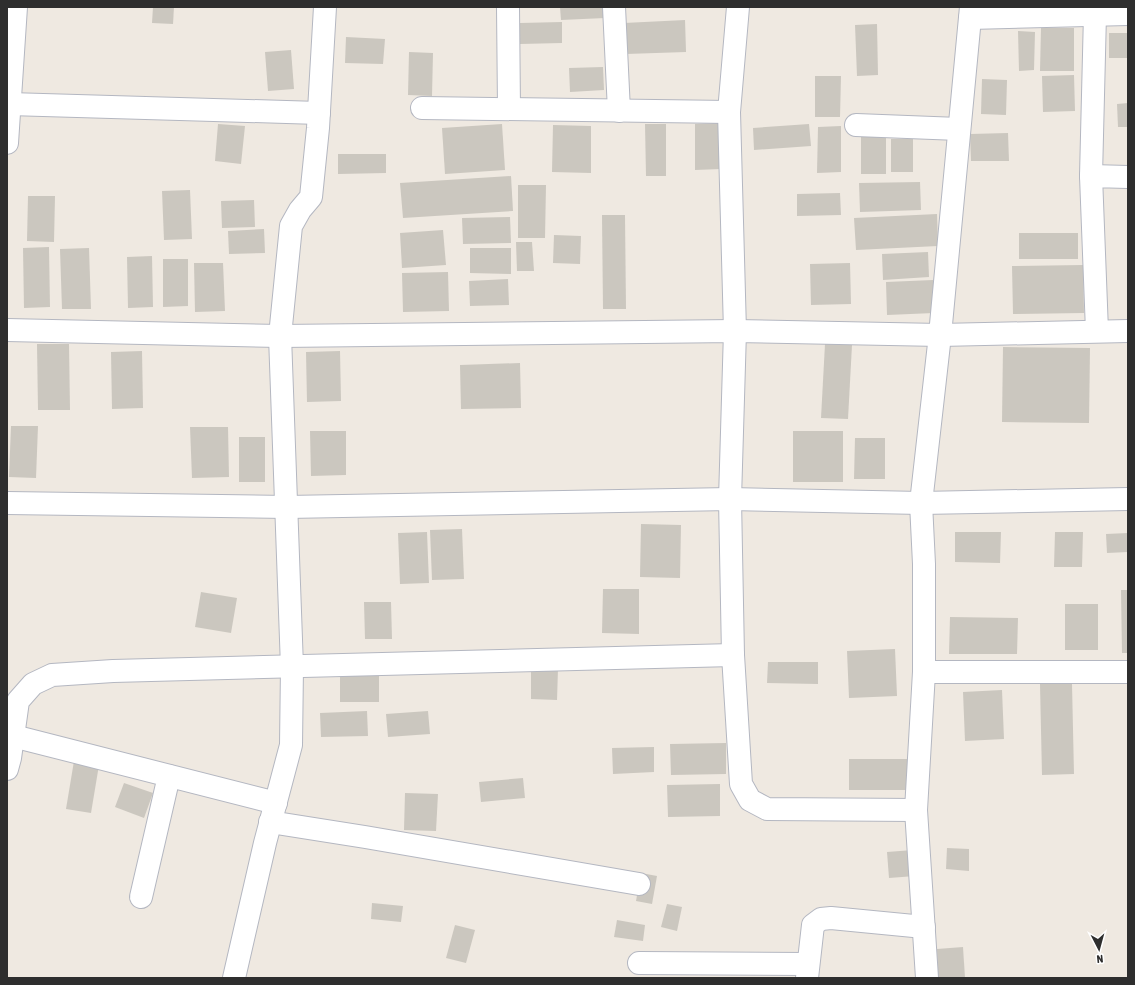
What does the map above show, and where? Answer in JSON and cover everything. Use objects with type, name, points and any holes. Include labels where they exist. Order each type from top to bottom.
[{"type":"street","points":[[7,142],[16,7]]},
{"type":"street","points":[[234,978],[273,812],[291,745],[292,667],[280,336],[291,226],[300,210],[311,197],[319,113],[325,7]]},
{"type":"street","points":[[508,7],[509,109]]},
{"type":"street","points":[[614,7],[619,111]]},
{"type":"street","points":[[738,7],[729,112],[735,331],[730,499],[733,655],[742,784],[750,800],[767,809],[916,810]]},
{"type":"street","points":[[927,978],[916,810],[924,672],[924,564],[921,503],[940,335],[971,12],[1128,14]]},
{"type":"street","points":[[1095,14],[1091,176],[1097,331]]},
{"type":"street","points":[[9,104],[319,113]]},
{"type":"street","points":[[422,108],[729,112]]},
{"type":"street","points":[[856,125],[959,129]]},
{"type":"street","points":[[1091,176],[1128,177]]},
{"type":"street","points":[[7,330],[280,336],[735,331],[940,335],[1128,331]]},
{"type":"street","points":[[7,503],[287,507],[730,499],[921,503],[1128,499]]},
{"type":"street","points":[[7,769],[18,701],[33,684],[52,675],[113,671],[733,655]]},
{"type":"street","points":[[924,672],[1128,672]]},
{"type":"street","points":[[13,736],[169,776],[273,812],[366,837],[639,884]]},
{"type":"street","points":[[141,897],[169,776]]},
{"type":"street","points":[[639,963],[807,971],[813,925],[821,919],[831,918],[924,927]]},
{"type":"building","points":[[153,7],[174,7],[173,24],[152,23]]},
{"type":"building","points":[[560,7],[605,7],[605,18],[561,20]]},
{"type":"building","points":[[685,20],[686,52],[626,54],[624,23]]},
{"type":"building","points":[[562,22],[562,43],[520,44],[520,23]]},
{"type":"building","points":[[877,24],[878,75],[857,76],[855,25]]},
{"type":"building","points":[[1041,28],[1074,28],[1074,71],[1040,71]]},
{"type":"building","points":[[1018,31],[1035,32],[1034,70],[1019,71]]},
{"type":"building","points":[[1109,33],[1128,33],[1128,58],[1109,58]]},
{"type":"building","points":[[346,37],[385,39],[383,64],[345,63]]},
{"type":"building","points":[[291,50],[294,89],[268,91],[265,52]]},
{"type":"building","points":[[409,52],[433,53],[432,96],[408,95]]},
{"type":"building","points":[[603,67],[604,90],[570,92],[569,68]]},
{"type":"building","points":[[1074,75],[1075,111],[1043,112],[1042,76]]},
{"type":"building","points":[[815,76],[841,76],[840,117],[815,117]]},
{"type":"building","points":[[982,79],[1007,80],[1006,115],[981,114]]},
{"type":"building","points":[[1128,103],[1128,127],[1118,127],[1117,104]]},
{"type":"building","points":[[720,123],[721,169],[695,170],[695,124]]},
{"type":"building","points":[[218,124],[245,126],[241,164],[215,161]]},
{"type":"building","points":[[502,124],[505,170],[445,174],[442,128]]},
{"type":"building","points":[[645,124],[666,124],[666,176],[646,176]]},
{"type":"building","points":[[809,124],[811,146],[754,150],[753,128]]},
{"type":"building","points":[[553,125],[591,126],[591,173],[552,172]]},
{"type":"building","points":[[841,126],[841,172],[817,173],[818,127]]},
{"type":"building","points":[[1008,133],[1009,161],[971,161],[970,134]]},
{"type":"building","points":[[861,135],[886,135],[886,174],[861,174]]},
{"type":"building","points":[[891,139],[913,139],[913,172],[891,172]]},
{"type":"building","points":[[338,154],[386,154],[386,173],[338,174]]},
{"type":"building","points":[[511,176],[513,211],[403,218],[400,183]]},
{"type":"building","points":[[920,182],[921,210],[860,212],[859,183]]},
{"type":"building","points":[[518,185],[546,185],[545,238],[518,238]]},
{"type":"building","points":[[190,190],[192,239],[164,240],[162,191]]},
{"type":"building","points":[[840,193],[841,215],[797,216],[797,194]]},
{"type":"building","points":[[28,196],[55,196],[54,242],[27,241]]},
{"type":"building","points":[[254,200],[255,227],[222,228],[221,201]]},
{"type":"building","points":[[937,214],[938,246],[856,250],[854,218]]},
{"type":"building","points":[[602,215],[625,215],[626,309],[603,309]]},
{"type":"building","points":[[510,217],[511,243],[463,244],[462,218]]},
{"type":"building","points":[[264,229],[265,253],[229,254],[228,231]]},
{"type":"building","points":[[443,230],[446,265],[402,268],[400,233]]},
{"type":"building","points":[[1019,233],[1078,233],[1078,259],[1019,259]]},
{"type":"building","points":[[554,235],[581,236],[580,264],[553,263]]},
{"type":"building","points":[[516,242],[532,242],[534,271],[517,271]]},
{"type":"building","points":[[49,247],[50,307],[24,308],[23,248]]},
{"type":"building","points":[[89,248],[91,309],[62,309],[60,249]]},
{"type":"building","points":[[470,248],[511,248],[511,274],[470,273]]},
{"type":"building","points":[[928,252],[929,277],[883,280],[882,254]]},
{"type":"building","points":[[152,256],[153,307],[128,308],[127,257]]},
{"type":"building","points":[[163,259],[188,259],[188,306],[163,307]]},
{"type":"building","points":[[194,263],[223,263],[225,311],[195,312]]},
{"type":"building","points":[[850,263],[851,304],[811,305],[810,264]]},
{"type":"building","points":[[1083,265],[1084,313],[1013,314],[1012,266]]},
{"type":"building","points":[[448,272],[449,311],[403,312],[402,273]]},
{"type":"building","points":[[508,279],[509,305],[470,306],[469,281]]},
{"type":"building","points":[[933,280],[934,313],[887,315],[886,282]]},
{"type":"building","points":[[37,344],[69,344],[70,410],[38,410]]},
{"type":"building","points":[[825,344],[852,345],[848,419],[821,418]]},
{"type":"building","points":[[1003,347],[1090,348],[1089,423],[1002,422]]},
{"type":"building","points":[[142,351],[143,408],[112,409],[111,352]]},
{"type":"building","points":[[340,351],[341,401],[307,402],[306,352]]},
{"type":"building","points":[[520,363],[521,408],[461,409],[460,365]]},
{"type":"building","points":[[11,426],[38,426],[36,478],[9,477]]},
{"type":"building","points":[[190,427],[228,427],[229,477],[192,478]]},
{"type":"building","points":[[310,431],[346,431],[346,475],[311,476]]},
{"type":"building","points":[[793,431],[843,431],[843,482],[793,482]]},
{"type":"building","points":[[239,437],[265,437],[265,482],[239,482]]},
{"type":"building","points":[[855,438],[885,438],[885,479],[854,479]]},
{"type":"building","points":[[641,524],[681,525],[680,578],[640,577]]},
{"type":"building","points":[[462,529],[464,579],[432,580],[430,530]]},
{"type":"building","points":[[427,532],[429,583],[400,584],[398,533]]},
{"type":"building","points":[[955,532],[1001,532],[1000,563],[955,562]]},
{"type":"building","points":[[1055,532],[1083,532],[1082,567],[1054,567]]},
{"type":"building","points":[[1128,533],[1128,552],[1107,553],[1106,534]]},
{"type":"building","points":[[603,589],[639,589],[639,634],[602,633]]},
{"type":"building","points":[[1121,590],[1128,590],[1128,653],[1122,653]]},
{"type":"building","points":[[201,592],[237,598],[231,633],[195,627]]},
{"type":"building","points":[[364,602],[391,602],[392,639],[365,639]]},
{"type":"building","points":[[1065,604],[1098,604],[1098,650],[1065,650]]},
{"type":"building","points":[[950,617],[1018,618],[1017,654],[949,654]]},
{"type":"building","points":[[895,649],[897,696],[849,698],[847,651]]},
{"type":"building","points":[[768,662],[818,662],[818,684],[767,683]]},
{"type":"building","points":[[531,668],[558,668],[557,700],[531,699]]},
{"type":"building","points":[[379,671],[379,702],[340,702],[340,672]]},
{"type":"building","points":[[1040,684],[1072,684],[1074,774],[1042,775]]},
{"type":"building","points":[[1002,690],[1004,739],[965,741],[963,692]]},
{"type":"building","points":[[367,711],[368,736],[321,737],[320,713]]},
{"type":"building","points":[[428,711],[430,734],[388,737],[386,714]]},
{"type":"building","points":[[726,743],[726,774],[671,775],[670,744]]},
{"type":"building","points":[[654,747],[654,772],[613,774],[612,748]]},
{"type":"building","points":[[75,755],[100,759],[91,813],[66,809]]},
{"type":"building","points":[[849,759],[910,759],[910,790],[849,790]]},
{"type":"building","points":[[523,778],[525,798],[481,802],[479,782]]},
{"type":"building","points":[[124,783],[153,793],[144,818],[115,807]]},
{"type":"building","points":[[720,784],[720,816],[668,817],[667,785]]},
{"type":"building","points":[[405,793],[438,794],[436,831],[404,830]]},
{"type":"building","points":[[947,848],[969,849],[969,871],[946,869]]},
{"type":"building","points":[[913,850],[915,876],[889,878],[887,852]]},
{"type":"building","points":[[641,873],[657,876],[652,904],[636,901]]},
{"type":"building","points":[[372,903],[403,906],[401,922],[371,919]]},
{"type":"building","points":[[667,904],[682,907],[677,931],[661,927]]},
{"type":"building","points":[[617,920],[645,925],[643,941],[614,937]]},
{"type":"building","points":[[455,925],[475,930],[466,963],[446,958]]},
{"type":"building","points":[[963,947],[965,978],[938,978],[937,949]]}]
